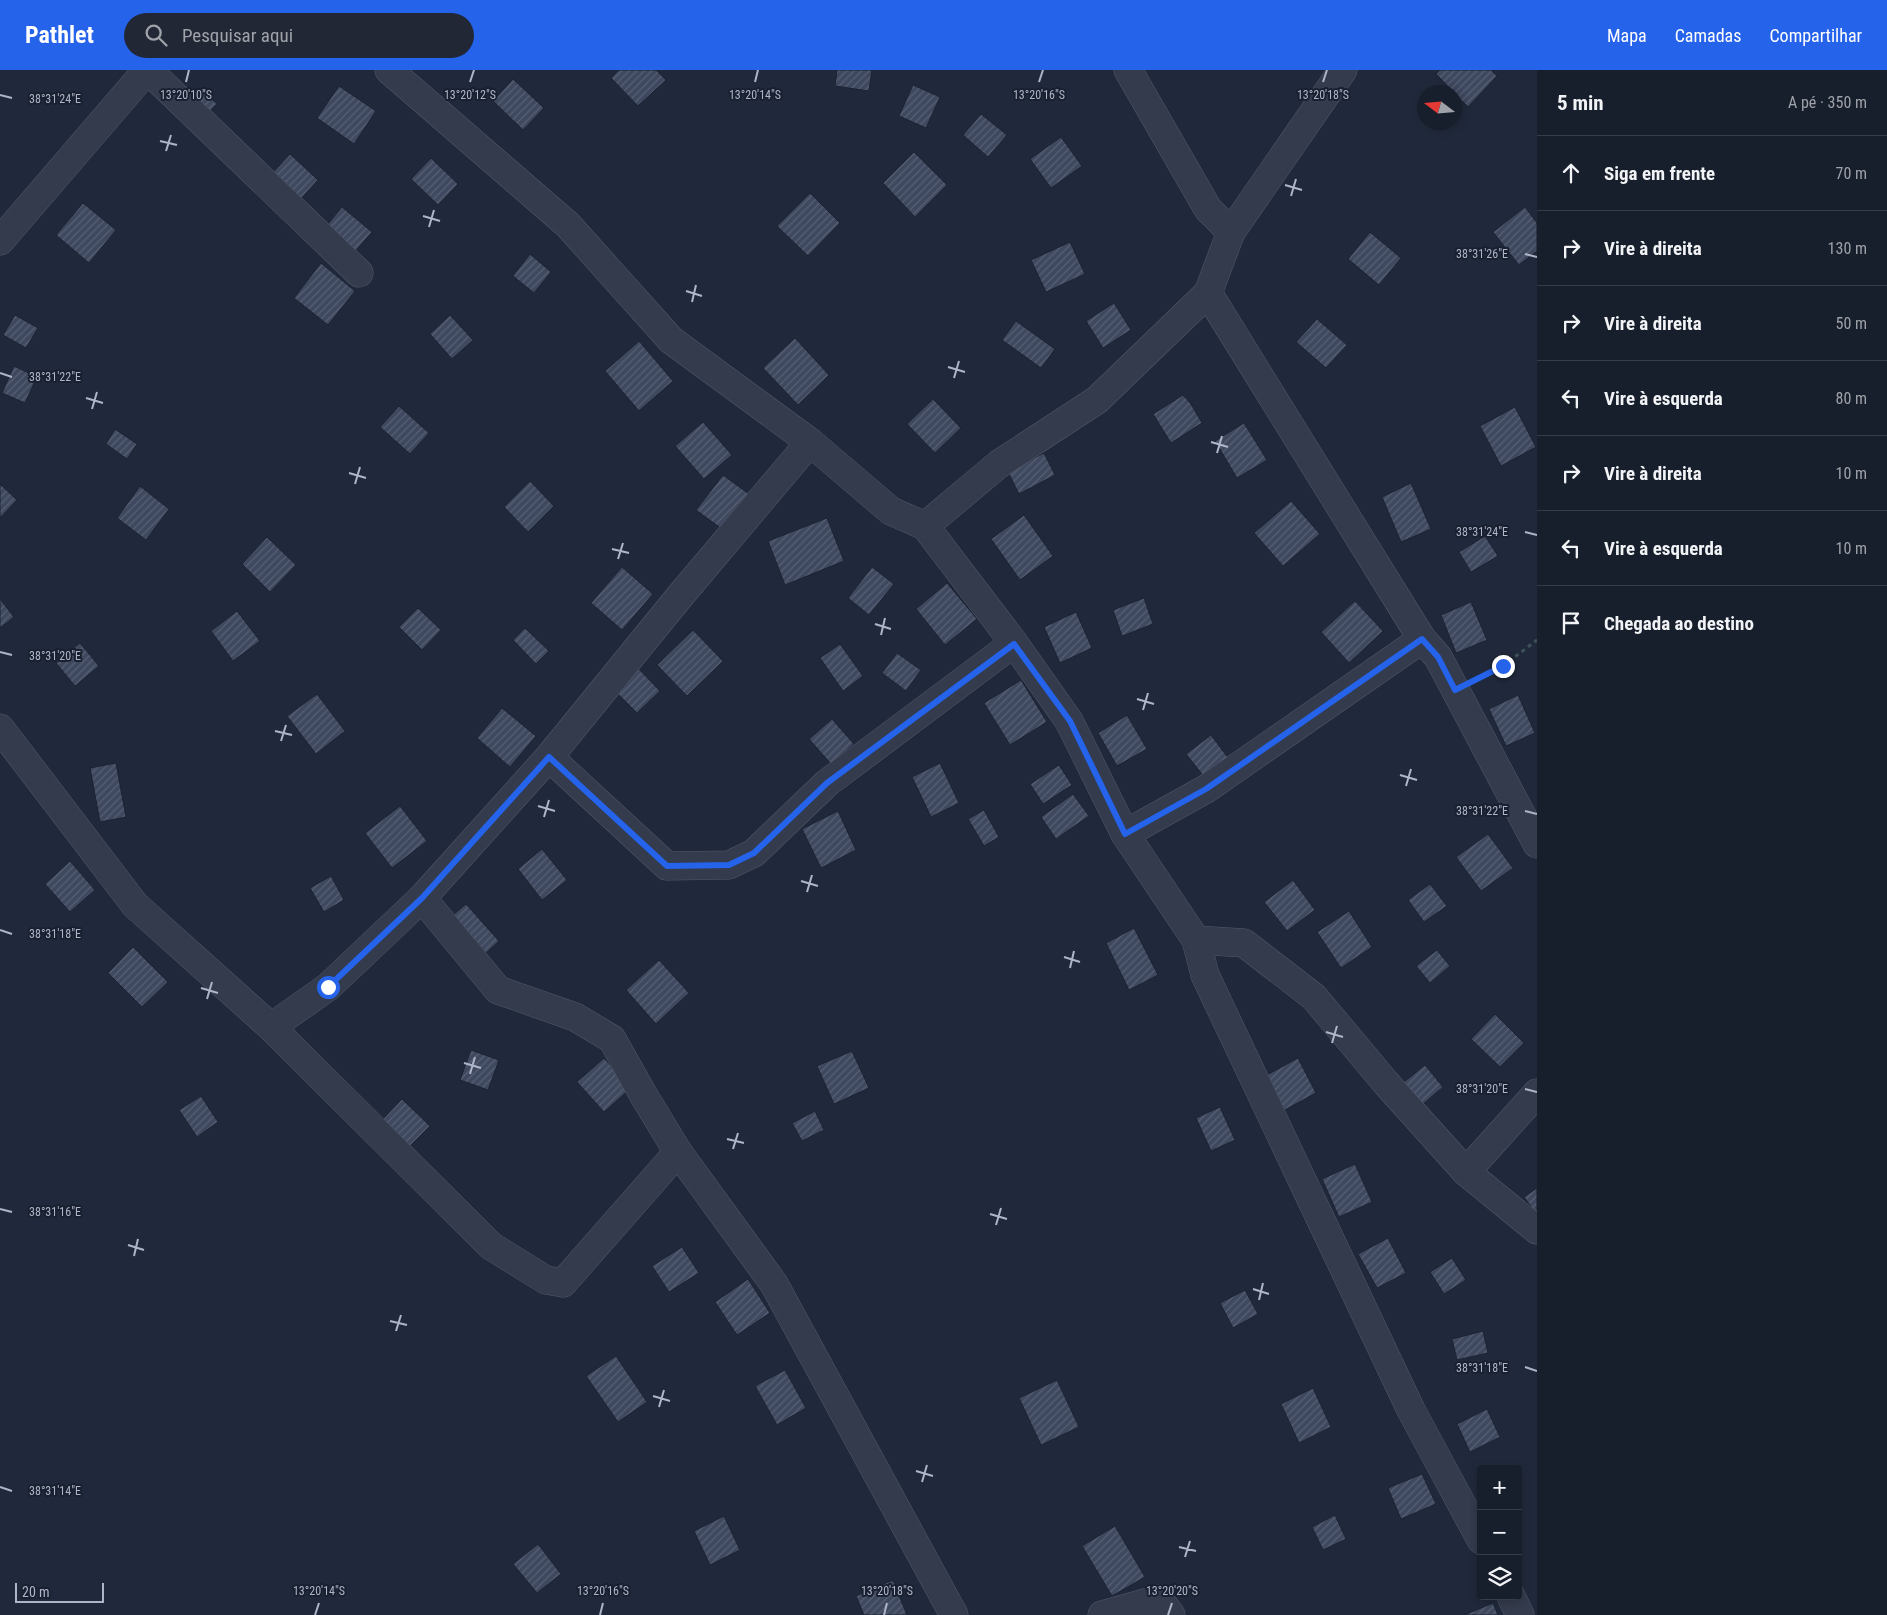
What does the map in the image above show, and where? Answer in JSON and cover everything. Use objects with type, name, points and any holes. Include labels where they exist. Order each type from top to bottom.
[{"type":"street","points":[[0,241],[147,70],[359,273]]},
{"type":"street","points":[[389,70],[568,225],[671,340],[810,442],[892,512],[925,526],[1014,644],[1070,721],[1125,834],[1196,940],[1205,975],[1407,1402],[1477,1533]]},
{"type":"street","points":[[1128,70],[1208,209],[1231,232]]},
{"type":"street","points":[[925,526],[999,464],[1097,400],[1208,293],[1231,232],[1343,70]]},
{"type":"street","points":[[1208,293],[1422,639],[1438,657],[1537,844]]},
{"type":"street","points":[[271,1027],[328,987],[422,898],[549,757],[680,596],[810,442]]},
{"type":"street","points":[[1125,834],[1206,789],[1422,639]]},
{"type":"street","points":[[549,757],[667,866],[729,865],[754,853],[827,783],[1014,644]]},
{"type":"street","points":[[0,728],[135,904],[271,1027],[491,1246],[546,1280],[563,1283],[678,1152]]},
{"type":"street","points":[[422,898],[498,990],[576,1017],[612,1039],[678,1152],[774,1284],[954,1615]]},
{"type":"street","points":[[1196,940],[1244,943],[1314,996],[1386,1083],[1466,1172],[1537,1230]]},
{"type":"street","points":[[1466,1172],[1537,1093]]},
{"type":"street","points":[[1102,1615],[1159,1599],[1172,1615]]},
{"type":"street","points":[[1513,1600],[1520,1615]]},
{"type":"path","points":[[1455,690],[1503,666],[1537,640]]},
{"type":"building","points":[[619,70],[656,70],[666,80],[638,106],[611,78]]},
{"type":"building","points":[[837,70],[872,70],[869,91],[835,86]]},
{"type":"building","points":[[1440,70],[1491,70],[1497,76],[1468,107],[1462,101],[1462,85],[1447,85],[1436,74]]},
{"type":"building","points":[[513,79],[544,108],[523,130],[493,101]]},
{"type":"building","points":[[913,85],[940,97],[926,128],[899,116]]},
{"type":"building","points":[[339,86],[376,111],[354,144],[317,118]]},
{"type":"building","points":[[201,89],[217,104],[207,114],[192,100]]},
{"type":"building","points":[[981,114],[1007,135],[988,157],[963,135]]},
{"type":"building","points":[[1061,137],[1082,166],[1051,188],[1030,159]]},
{"type":"building","points":[[914,152],[947,185],[915,217],[883,183]]},
{"type":"building","points":[[290,154],[318,180],[296,204],[268,178]]},
{"type":"building","points":[[431,158],[458,184],[438,205],[411,179]]},
{"type":"building","points":[[810,193],[840,223],[808,256],[777,226]]},
{"type":"building","points":[[83,203],[116,230],[89,263],[56,235]]},
{"type":"building","points":[[342,207],[372,232],[352,255],[323,230]]},
{"type":"building","points":[[1525,207],[1537,223],[1537,251],[1519,265],[1493,232]]},
{"type":"building","points":[[1370,232],[1401,258],[1379,285],[1348,259]]},
{"type":"building","points":[[1070,242],[1085,274],[1046,292],[1031,260]]},
{"type":"building","points":[[530,254],[551,272],[534,293],[513,276]]},
{"type":"building","points":[[321,263],[355,291],[328,325],[294,298]]},
{"type":"building","points":[[1114,303],[1131,330],[1103,348],[1086,321]]},
{"type":"building","points":[[15,315],[38,328],[26,348],[3,335]]},
{"type":"building","points":[[450,315],[473,340],[452,359],[430,334]]},
{"type":"building","points":[[1317,319],[1347,345],[1326,368],[1296,342]]},
{"type":"building","points":[[1016,321],[1055,349],[1041,368],[1002,340]]},
{"type":"building","points":[[795,338],[829,375],[798,405],[763,368]]},
{"type":"building","points":[[639,341],[673,381],[639,411],[605,371]]},
{"type":"building","points":[[14,366],[37,377],[25,403],[2,393]]},
{"type":"building","points":[[1183,395],[1191,404],[1202,423],[1171,443],[1153,414]]},
{"type":"building","points":[[933,399],[961,428],[935,453],[907,424]]},
{"type":"building","points":[[399,406],[429,433],[410,454],[380,427]]},
{"type":"building","points":[[1515,407],[1536,447],[1501,466],[1480,426]]},
{"type":"building","points":[[703,422],[732,455],[704,479],[675,446]]},
{"type":"building","points":[[1244,423],[1267,460],[1237,478],[1215,441]]},
{"type":"building","points":[[115,429],[137,444],[127,459],[106,444]]},
{"type":"building","points":[[1044,453],[1055,475],[1019,494],[1008,472]]},
{"type":"building","points":[[723,475],[749,494],[722,529],[696,510]]},
{"type":"building","points":[[530,481],[554,506],[528,532],[504,507]]},
{"type":"building","points":[[1411,483],[1431,529],[1401,542],[1382,497]]},
{"type":"building","points":[[0,484],[17,500],[0,518]]},
{"type":"building","points":[[140,486],[169,509],[146,540],[117,518]]},
{"type":"building","points":[[1291,501],[1320,534],[1283,566],[1254,533]]},
{"type":"building","points":[[1024,515],[1053,556],[1020,580],[991,539]]},
{"type":"building","points":[[827,518],[844,561],[785,585],[768,541]]},
{"type":"building","points":[[1485,536],[1498,556],[1471,572],[1459,552]]},
{"type":"building","points":[[267,537],[296,565],[270,592],[242,564]]},
{"type":"building","points":[[622,567],[653,594],[622,630],[591,603]]},
{"type":"building","points":[[872,567],[894,584],[869,615],[848,598]]},
{"type":"building","points":[[947,583],[977,619],[945,645],[916,609]]},
{"type":"building","points":[[1144,598],[1153,624],[1122,636],[1113,610]]},
{"type":"building","points":[[0,599],[14,617],[0,628]]},
{"type":"building","points":[[1355,601],[1383,631],[1349,663],[1321,632]]},
{"type":"building","points":[[1471,602],[1487,640],[1456,653],[1441,615]]},
{"type":"building","points":[[418,608],[441,630],[422,650],[399,627]]},
{"type":"building","points":[[237,611],[260,641],[233,661],[211,631]]},
{"type":"building","points":[[1076,612],[1092,648],[1060,663],[1044,627]]},
{"type":"building","points":[[525,628],[549,651],[536,664],[513,640]]},
{"type":"building","points":[[693,630],[723,661],[687,696],[657,665]]},
{"type":"building","points":[[80,643],[99,666],[75,686],[56,663]]},
{"type":"building","points":[[840,644],[863,676],[843,691],[820,658]]},
{"type":"building","points":[[897,653],[921,670],[906,691],[882,673]]},
{"type":"building","points":[[635,665],[660,691],[637,713],[612,688]]},
{"type":"building","points":[[1021,680],[1047,722],[1010,745],[984,703]]},
{"type":"building","points":[[317,694],[345,731],[316,754],[287,716]]},
{"type":"building","points":[[1518,695],[1535,733],[1506,746],[1489,709]]},
{"type":"building","points":[[502,708],[536,736],[510,767],[477,738]]},
{"type":"building","points":[[1127,715],[1147,749],[1117,766],[1098,733]]},
{"type":"building","points":[[832,719],[854,744],[831,764],[809,739]]},
{"type":"building","points":[[1211,735],[1229,759],[1205,778],[1186,754]]},
{"type":"building","points":[[116,763],[126,817],[100,822],[90,768]]},
{"type":"building","points":[[940,763],[959,803],[931,817],[912,777]]},
{"type":"building","points":[[1059,765],[1072,785],[1043,804],[1030,784]]},
{"type":"building","points":[[1073,794],[1089,816],[1056,839],[1041,817]]},
{"type":"building","points":[[400,806],[427,841],[392,868],[365,833]]},
{"type":"building","points":[[984,810],[999,837],[984,846],[968,819]]},
{"type":"building","points":[[838,811],[856,850],[821,868],[802,829]]},
{"type":"building","points":[[1488,834],[1513,868],[1481,891],[1456,857]]},
{"type":"building","points":[[542,849],[567,880],[542,900],[518,869]]},
{"type":"building","points":[[70,861],[95,890],[70,912],[45,884]]},
{"type":"building","points":[[331,876],[344,900],[324,912],[310,888]]},
{"type":"building","points":[[1293,880],[1315,910],[1287,931],[1264,902]]},
{"type":"building","points":[[1430,884],[1447,906],[1424,922],[1408,900]]},
{"type":"building","points":[[466,904],[499,941],[486,953],[453,915]]},
{"type":"building","points":[[1349,911],[1372,947],[1341,968],[1317,932]]},
{"type":"building","points":[[1134,928],[1158,975],[1129,990],[1106,943]]},
{"type":"building","points":[[133,947],[168,982],[142,1007],[108,973]]},
{"type":"building","points":[[1437,950],[1450,966],[1430,983],[1416,966]]},
{"type":"building","points":[[659,960],[689,993],[656,1024],[626,990]]},
{"type":"building","points":[[1495,1014],[1524,1043],[1500,1067],[1471,1039]]},
{"type":"building","points":[[471,1050],[499,1060],[488,1090],[460,1080]]},
{"type":"building","points":[[852,1051],[869,1088],[834,1104],[817,1066]]},
{"type":"building","points":[[604,1058],[631,1088],[604,1112],[577,1082]]},
{"type":"building","points":[[1298,1058],[1316,1093],[1283,1111],[1265,1076]]},
{"type":"building","points":[[1425,1065],[1443,1087],[1422,1105],[1404,1082]]},
{"type":"building","points":[[201,1096],[218,1122],[197,1137],[179,1110]]},
{"type":"building","points":[[402,1099],[430,1126],[409,1147],[381,1121]]},
{"type":"building","points":[[1220,1107],[1235,1140],[1211,1151],[1196,1118]]},
{"type":"building","points":[[815,1111],[824,1130],[802,1141],[792,1123]]},
{"type":"building","points":[[1355,1164],[1372,1202],[1339,1217],[1322,1179]]},
{"type":"building","points":[[1537,1188],[1537,1215],[1524,1197]]},
{"type":"building","points":[[1388,1238],[1406,1273],[1377,1288],[1358,1254]]},
{"type":"building","points":[[682,1247],[699,1273],[669,1292],[652,1266]]},
{"type":"building","points":[[1452,1258],[1466,1280],[1444,1294],[1430,1272]]},
{"type":"building","points":[[748,1279],[770,1313],[737,1335],[715,1302]]},
{"type":"building","points":[[1245,1290],[1258,1314],[1233,1328],[1220,1303]]},
{"type":"building","points":[[1483,1331],[1488,1353],[1457,1360],[1452,1339]]},
{"type":"building","points":[[616,1356],[647,1402],[618,1422],[586,1376]]},
{"type":"building","points":[[785,1370],[806,1408],[777,1425],[755,1386]]},
{"type":"building","points":[[1057,1380],[1079,1427],[1041,1445],[1019,1398]]},
{"type":"building","points":[[1313,1388],[1331,1427],[1299,1443],[1281,1404]]},
{"type":"building","points":[[1487,1409],[1500,1437],[1470,1452],[1457,1424]]},
{"type":"building","points":[[1422,1474],[1436,1504],[1401,1519],[1388,1488]]},
{"type":"building","points":[[1335,1515],[1346,1539],[1323,1550],[1312,1527]]},
{"type":"building","points":[[724,1516],[740,1550],[710,1565],[694,1531]]},
{"type":"building","points":[[1115,1526],[1145,1577],[1112,1596],[1082,1546]]},
{"type":"building","points":[[538,1544],[561,1574],[537,1593],[513,1564]]},
{"type":"building","points":[[893,1580],[907,1615],[864,1615],[856,1596]]},
{"type":"building","points":[[1493,1603],[1498,1615],[1464,1615]]},
{"type":"route","points":[[328,987],[422,898],[549,757],[667,866],[729,865],[754,853],[827,783],[1014,644],[1070,721],[1125,834],[1206,789],[1422,639],[1438,657],[1455,690],[1503,666]]}]
